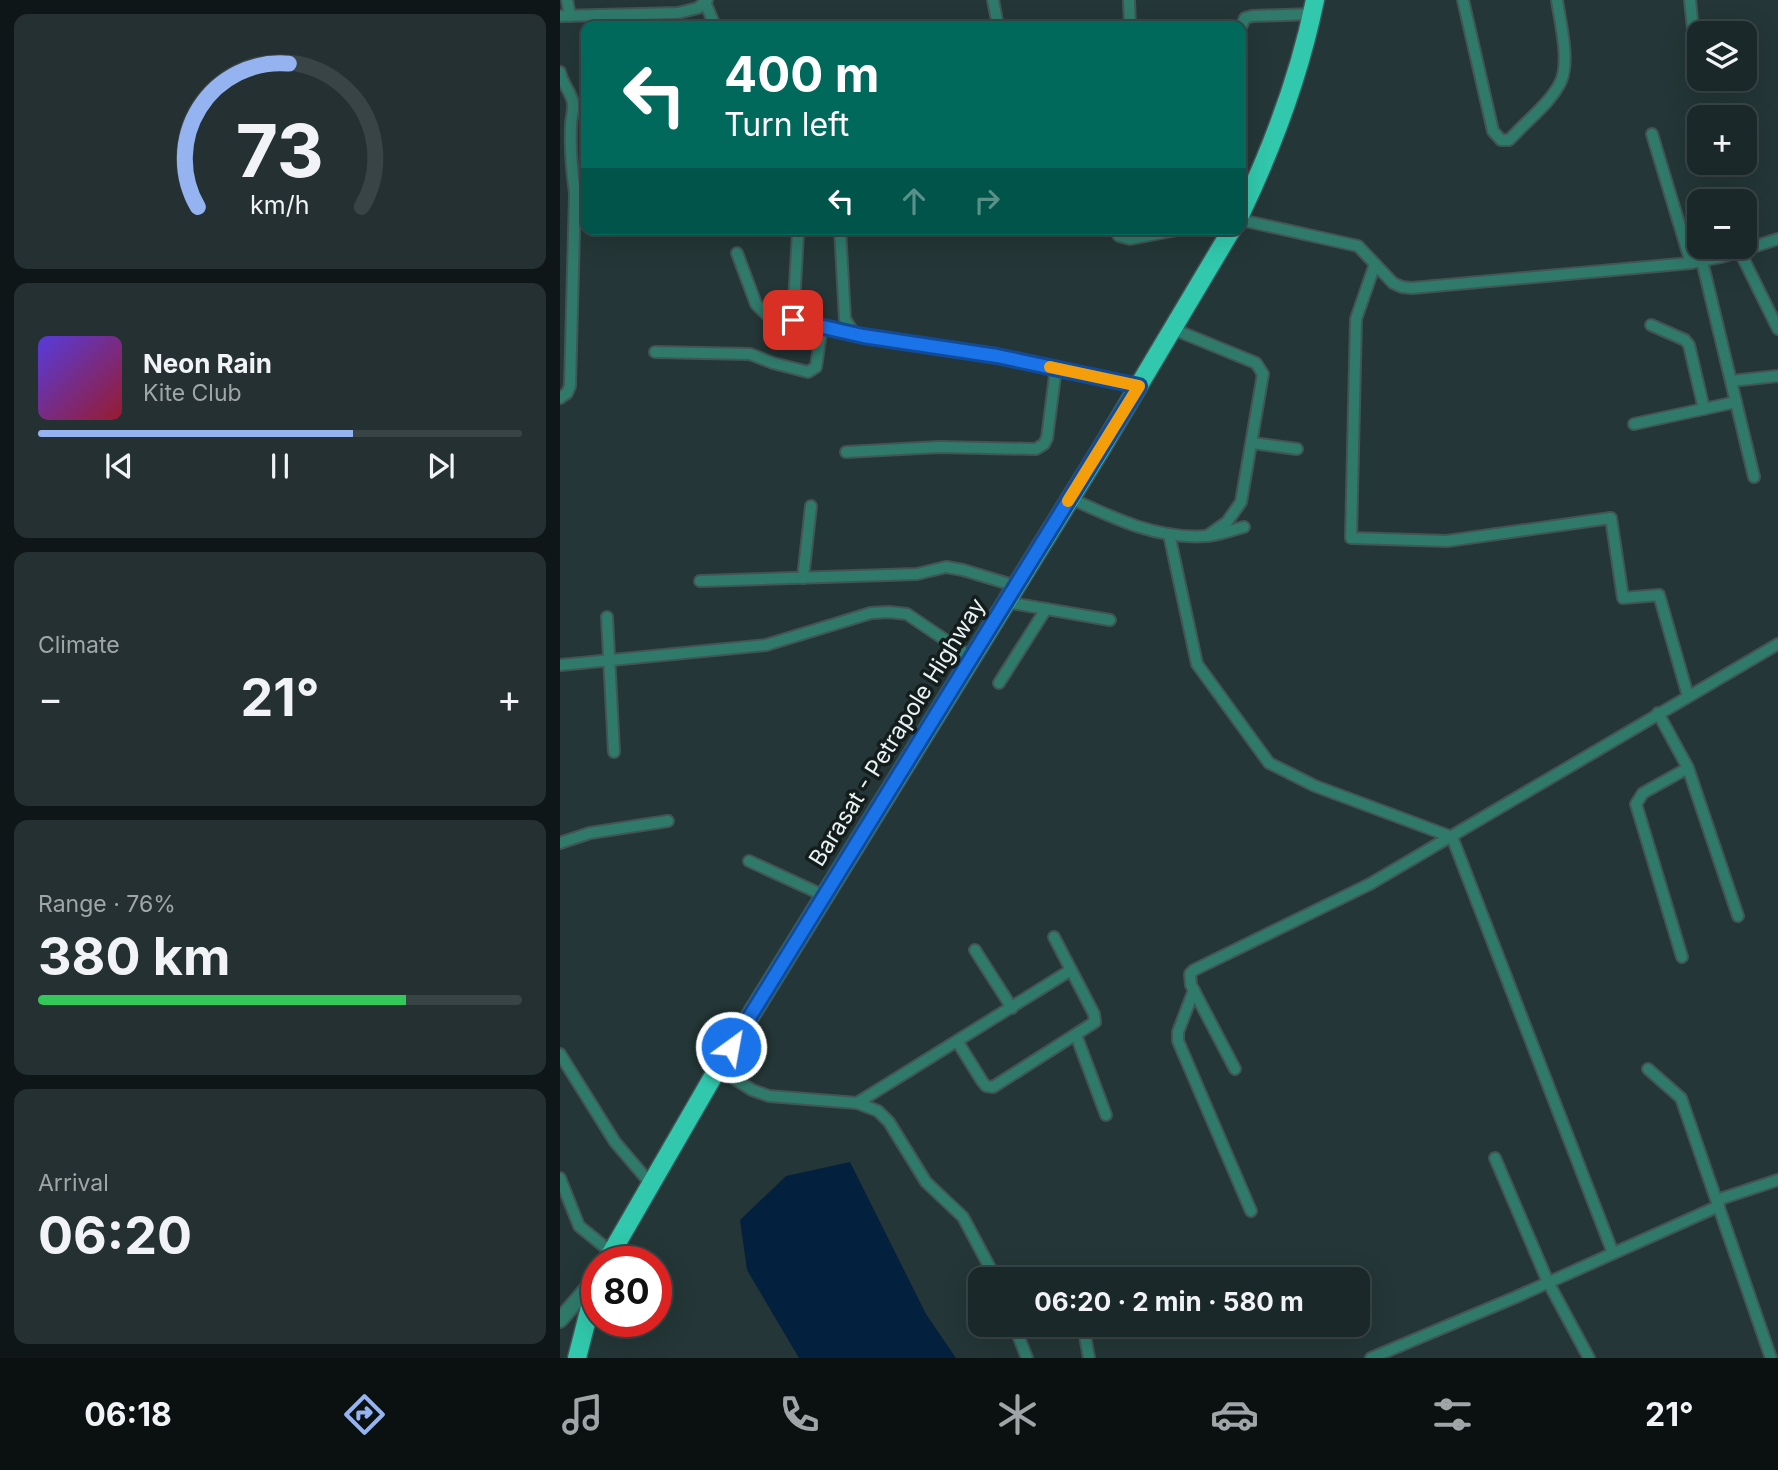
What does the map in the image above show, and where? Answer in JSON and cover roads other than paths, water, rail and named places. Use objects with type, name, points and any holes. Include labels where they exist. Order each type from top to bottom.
[{"type":"highway","points":[[1246,202],[1269,150],[1314,7]]},
{"type":"highway","name":"Barasat - Petrapole Highway","points":[[614,1246],[718,1068],[1139,386],[1228,235]]},
{"type":"highway","points":[[577,1358],[582,1337]]},
{"type":"street","points":[[568,0],[565,16],[678,13],[698,8],[706,1],[713,21]]},
{"type":"street","points":[[993,0],[997,21]]},
{"type":"street","points":[[1129,0],[1130,21]]},
{"type":"street","points":[[1463,0],[1493,131],[1501,140],[1509,140],[1557,89],[1562,79],[1564,60],[1557,0]]},
{"type":"street","points":[[1690,0],[1692,21]]},
{"type":"street","points":[[1244,21],[1252,16],[1314,7]]},
{"type":"street","points":[[560,72],[573,106],[572,171],[575,193],[570,386],[567,393],[560,398]]},
{"type":"street","points":[[1652,134],[1696,262],[1731,381],[1754,477]]},
{"type":"street","points":[[1246,221],[1358,246],[1393,283],[1412,288],[1709,259]]},
{"type":"street","points":[[793,320],[798,235]]},
{"type":"street","points":[[840,235],[845,319],[853,332]]},
{"type":"street","points":[[1118,235],[1130,239],[1151,235]]},
{"type":"street","points":[[1757,246],[1778,239]]},
{"type":"street","points":[[560,246],[573,250]]},
{"type":"street","points":[[737,253],[756,304],[766,314],[863,336],[997,356],[1139,386]]},
{"type":"street","points":[[1743,259],[1778,329]]},
{"type":"street","points":[[1375,264],[1356,319],[1351,538],[1447,541],[1611,518],[1623,598],[1659,595],[1688,696]]},
{"type":"street","points":[[655,352],[750,354],[808,372],[816,367],[822,325]]},
{"type":"street","points":[[1651,325],[1685,340],[1689,345],[1703,409]]},
{"type":"street","points":[[1173,329],[1256,363],[1261,368],[1262,382],[1241,502],[1227,522],[1207,536]]},
{"type":"street","points":[[846,453],[939,447],[1036,449],[1044,444],[1047,438],[1056,368]]},
{"type":"street","points":[[1731,381],[1778,376]]},
{"type":"street","points":[[1634,424],[1736,402]]},
{"type":"street","points":[[1252,443],[1297,449]]},
{"type":"street","points":[[1070,498],[1125,524],[1169,534],[1207,536],[1244,527]]},
{"type":"street","points":[[803,578],[811,506]]},
{"type":"street","points":[[1169,534],[1197,664],[1269,763],[1315,786],[1452,837],[1613,1253]]},
{"type":"street","points":[[699,581],[917,574],[946,567],[963,569],[1016,586]]},
{"type":"street","points":[[1006,602],[1111,620]]},
{"type":"street","points":[[999,683],[1046,609]]},
{"type":"street","points":[[560,665],[766,645],[871,613],[888,612],[907,614],[972,658]]},
{"type":"street","points":[[607,617],[614,752]]},
{"type":"street","points":[[1236,1069],[1189,980],[1194,970],[1370,884],[1778,644]]},
{"type":"street","points":[[1658,713],[1688,768],[1738,916]]},
{"type":"street","points":[[1682,957],[1636,804],[1643,793],[1688,768]]},
{"type":"street","points":[[560,844],[590,833],[668,821]]},
{"type":"street","points":[[749,861],[825,896]]},
{"type":"street","points":[[957,1041],[982,1081],[986,1086],[993,1087],[1095,1022],[1096,1019],[1054,937]]},
{"type":"street","points":[[975,950],[1012,1008]]},
{"type":"street","points":[[857,1103],[1072,970]]},
{"type":"street","points":[[1194,990],[1178,1032],[1178,1041],[1251,1211]]},
{"type":"street","points":[[1076,1035],[1107,1115]]},
{"type":"street","points":[[560,1054],[615,1143],[650,1183]]},
{"type":"street","points":[[718,1068],[752,1090],[769,1096],[857,1103],[878,1111],[889,1122],[926,1182],[963,1217],[990,1267]]},
{"type":"street","points":[[1648,1069],[1681,1098],[1771,1358]]},
{"type":"street","points":[[1495,1158],[1548,1282],[1590,1358]]},
{"type":"street","points":[[560,1178],[579,1226],[598,1246]]},
{"type":"street","points":[[1371,1358],[1613,1253],[1718,1203],[1778,1180]]},
{"type":"street","points":[[560,1320],[581,1297]]},
{"type":"street","points":[[1019,1337],[1027,1358]]},
{"type":"street","points":[[1085,1337],[1089,1358]]},
{"type":"water","points":[[850,1162],[926,1314],[956,1358],[799,1358],[747,1270],[740,1220],[786,1176]]}]
